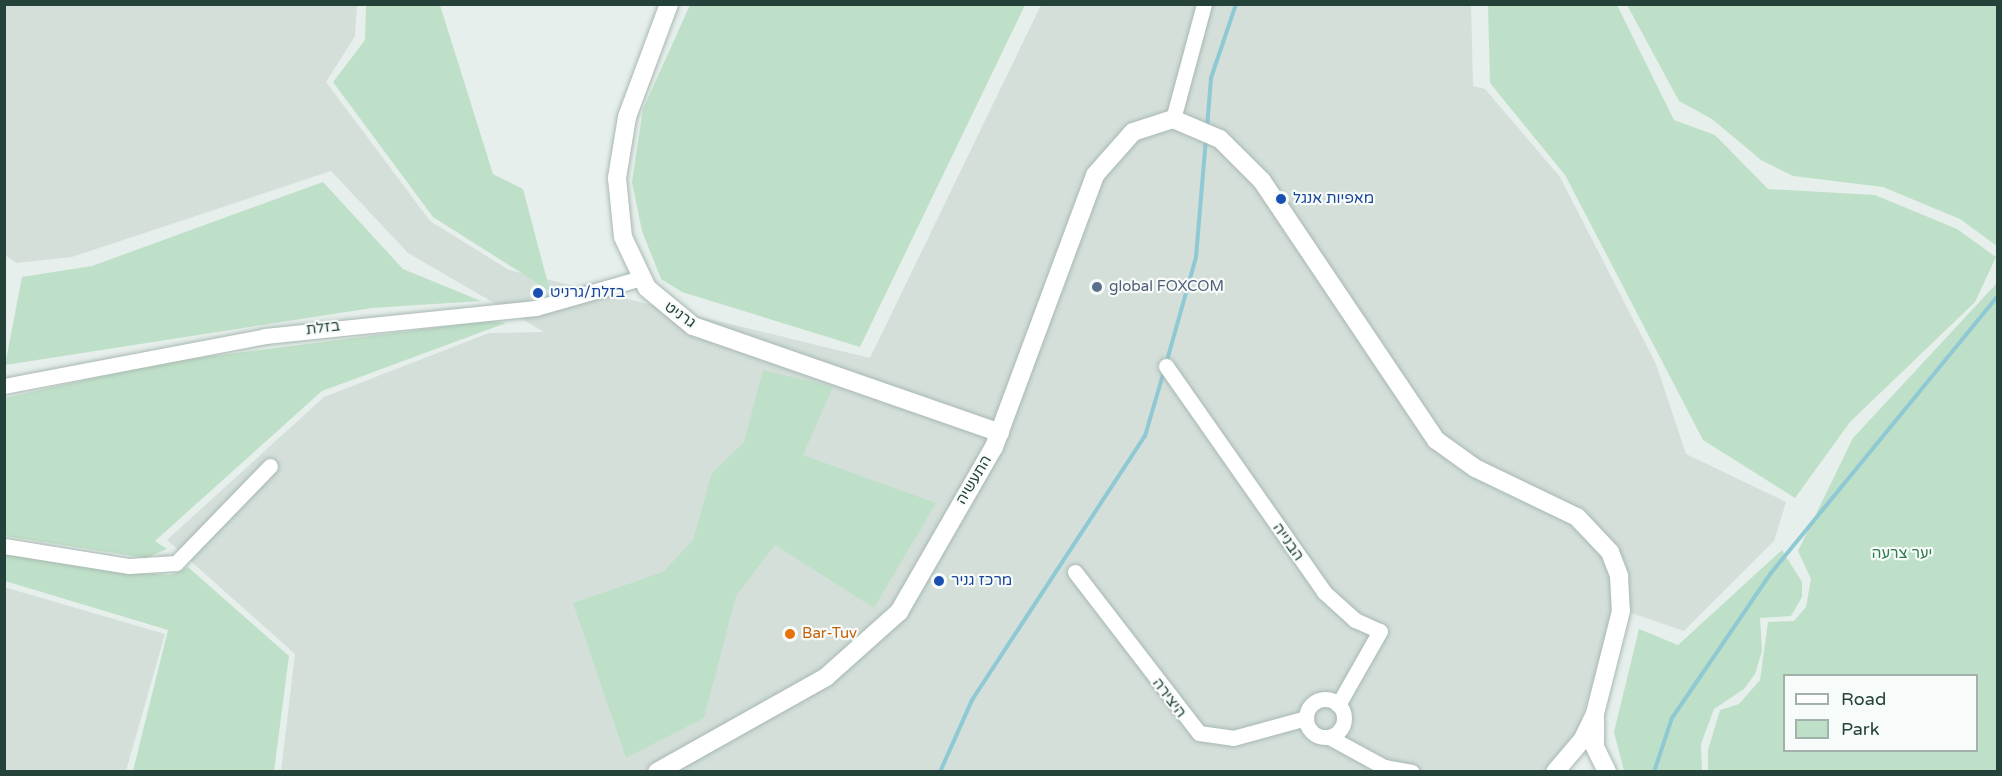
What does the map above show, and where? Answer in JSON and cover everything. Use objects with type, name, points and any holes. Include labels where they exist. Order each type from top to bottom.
[{"type":"street","name":"גרניט","points":[[669,4],[620,147],[618,208],[623,237],[641,278],[667,309],[693,326],[1000,433]]},
{"type":"street","points":[[1204,4],[1173,119],[1220,140],[1262,180],[1436,440],[1475,468],[1577,517],[1610,552],[1619,576],[1621,611],[1595,714],[1595,747],[1606,770]]},
{"type":"street","name":"התעשיה","points":[[664,770],[826,677],[899,612],[1000,433],[1095,175],[1133,132],[1173,119]]},
{"type":"street","name":"בזלת","points":[[4,386],[276,334],[536,308],[641,278]]},
{"type":"street","name":"הבנייה","points":[[1166,366],[1324,592],[1355,620],[1380,631],[1338,705]]},
{"type":"street","points":[[4,546],[129,566],[176,563],[270,466]]},
{"type":"street","name":"היצירה","points":[[1075,572],[1199,733],[1233,738],[1306,718]]},
{"type":"street","points":[[1329,737],[1343,725],[1338,705],[1316,702],[1306,718],[1315,734],[1329,737],[1384,767],[1412,771]]},
{"type":"street","points":[[1559,767],[1595,714]]},
{"type":"street","points":[[1559,767],[1583,758],[1606,770]]},
{"type":"shaded area","points":[[5,5],[357,5],[355,36],[326,82],[430,221],[509,270],[870,358],[1041,5],[1471,5],[1473,86],[1485,89],[1560,177],[1656,364],[1686,454],[1786,502],[1774,541],[1684,631],[1617,608],[1576,737],[1552,771],[281,771],[295,654],[167,540],[324,397],[489,333],[544,332],[408,253],[331,171],[72,257],[16,263],[5,255]]},
{"type":"shaded area","points":[[4,587],[165,634],[126,771],[5,771]]},
{"type":"green space","points":[[366,5],[440,5],[493,174],[523,189],[550,291],[433,217],[333,82],[365,40]]},
{"type":"green space","points":[[690,5],[1025,5],[860,347],[682,292],[661,279],[642,231],[632,182],[643,109]]},
{"type":"green space","points":[[1488,5],[1617,5],[1674,120],[1715,135],[1768,189],[1875,195],[1957,229],[1996,257],[1975,302],[1850,422],[1795,498],[1703,440],[1565,175],[1490,83]]},
{"type":"green space","points":[[1627,5],[1997,5],[1997,246],[1960,219],[1883,187],[1793,176],[1761,160],[1712,119],[1679,101]]},
{"type":"green space","points":[[323,182],[403,269],[481,301],[372,308],[5,365],[22,277],[92,266]]},
{"type":"green space","name":"יער צרעה","points":[[1997,283],[1997,771],[1708,771],[1708,750],[1720,710],[1739,704],[1760,680],[1768,622],[1794,621],[1806,607],[1811,579],[1798,551],[1853,438]]},
{"type":"green space","points":[[489,321],[506,323],[322,391],[155,541],[167,549],[146,558],[5,536],[5,398],[166,362]]},
{"type":"green space","points":[[763,370],[833,387],[803,455],[936,503],[874,608],[775,545],[736,596],[704,718],[626,758],[573,603],[663,572],[693,540],[712,473],[744,442]]},
{"type":"green space","points":[[1782,550],[1802,582],[1802,597],[1791,616],[1760,618],[1762,651],[1755,674],[1744,689],[1714,709],[1701,744],[1702,771],[1624,771],[1614,732],[1639,629],[1678,645]]},
{"type":"green space","points":[[4,552],[124,572],[171,575],[188,567],[289,656],[274,771],[133,771],[168,630],[5,581]]},
{"type":"waterway","points":[[1207,128],[1211,78],[1236,4]]},
{"type":"waterway","points":[[1166,364],[1196,257],[1206,139]]},
{"type":"waterway","points":[[1654,772],[1672,718],[1771,573],[1998,296]]},
{"type":"waterway","points":[[940,772],[972,700],[1145,436],[1164,371]]},
{"type":"place","name":"מאפיות אנגל","points":[[1281,199]]},
{"type":"place","name":"global FOXCOM","points":[[1097,287]]},
{"type":"place","name":"בזלת/גרניט","points":[[538,293]]},
{"type":"place","name":"מרכז גניר","points":[[939,581]]},
{"type":"place","name":"Bar-Tuv","points":[[790,634]]}]
